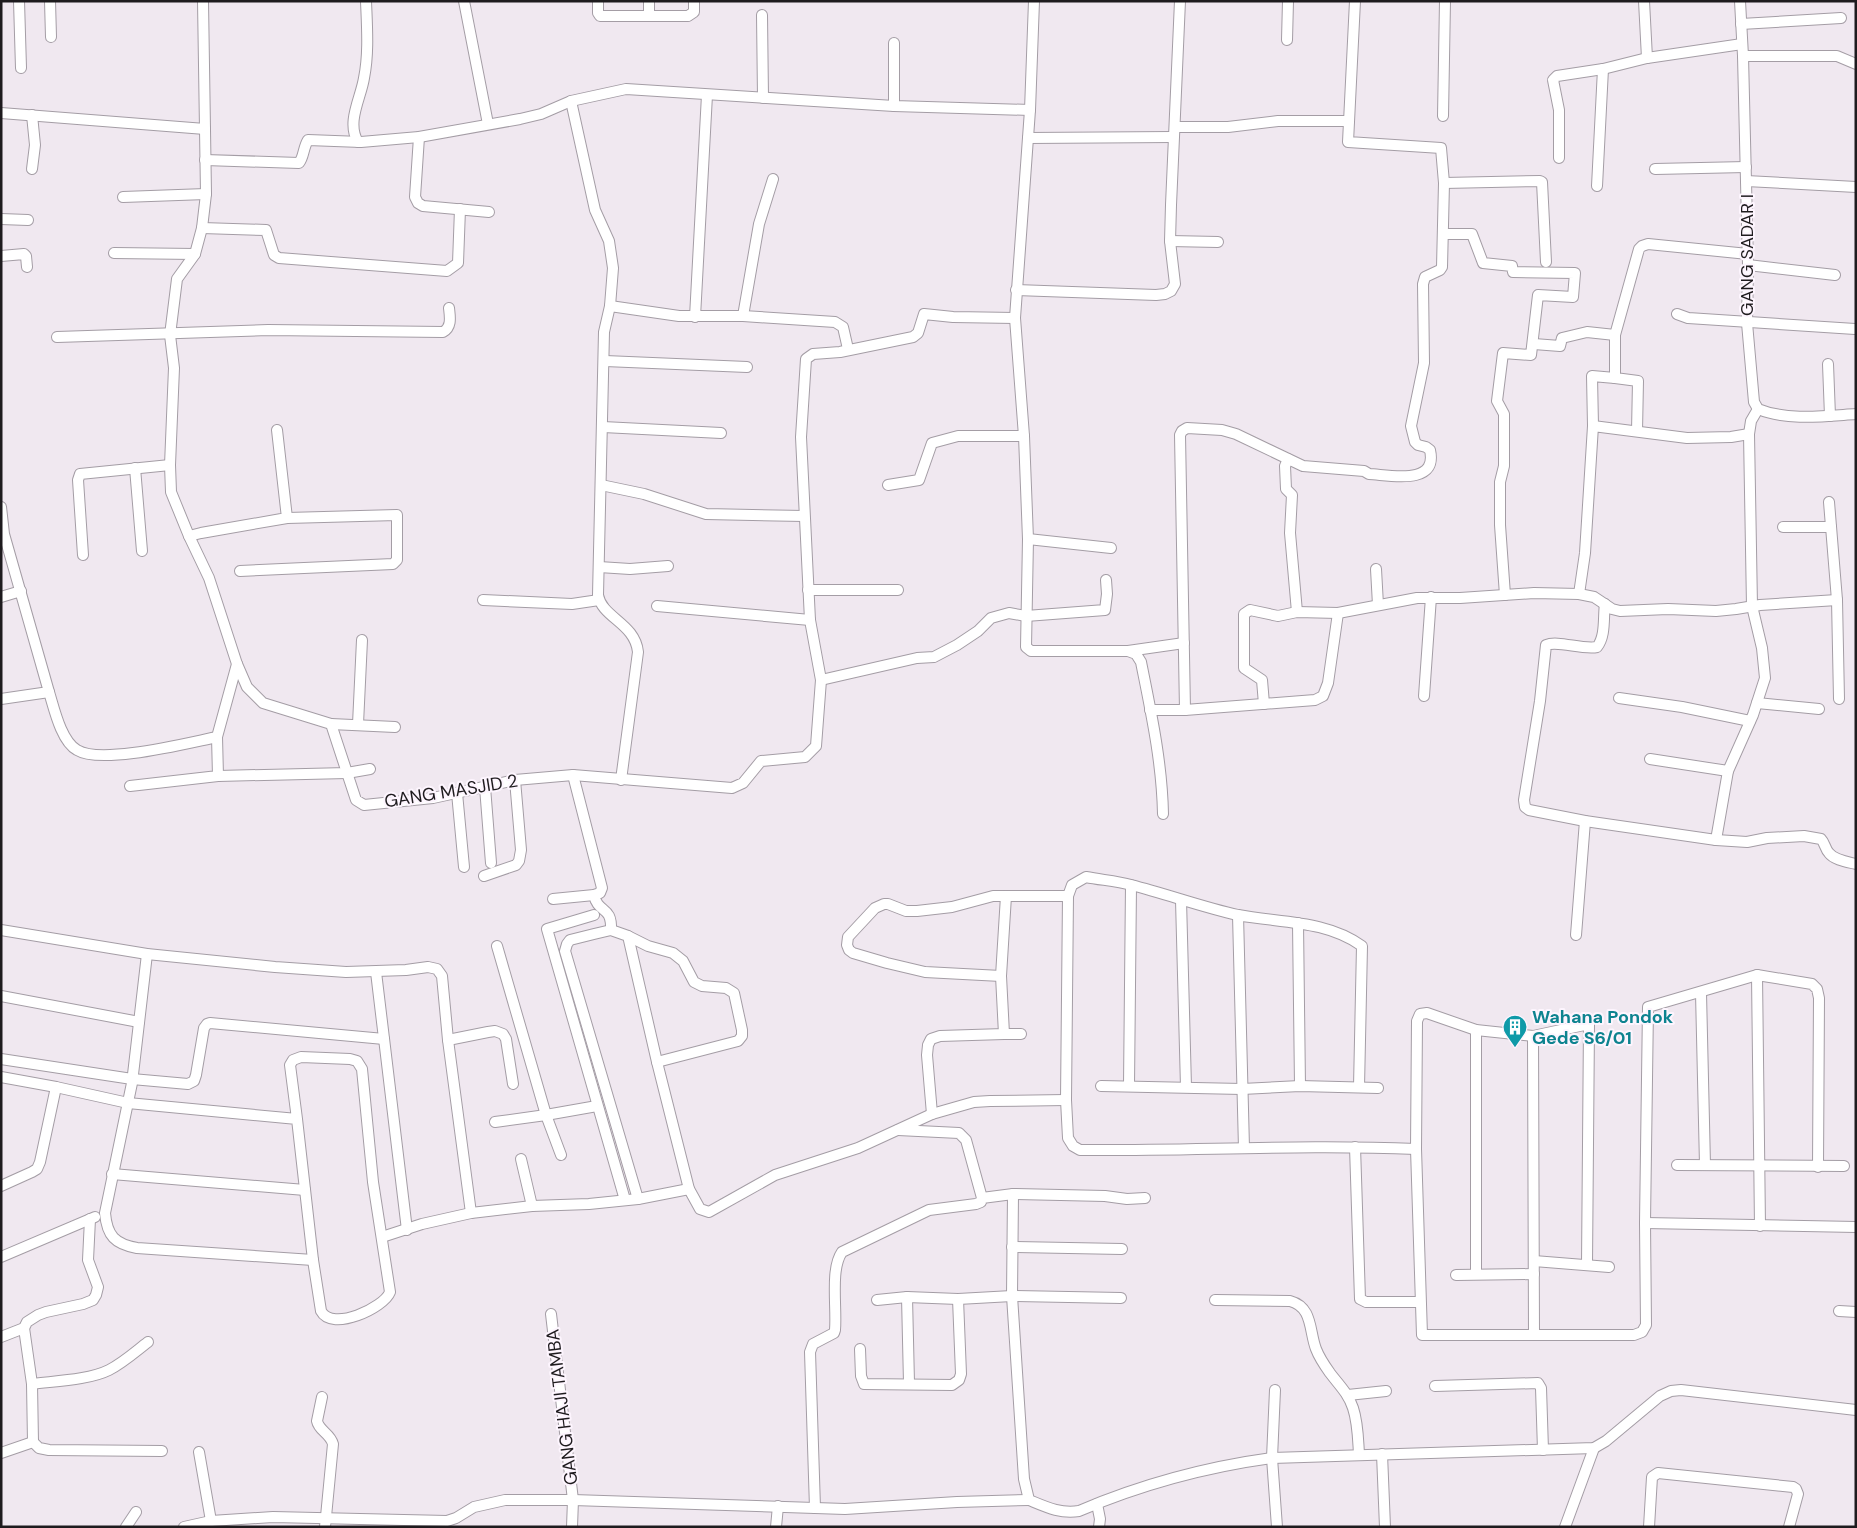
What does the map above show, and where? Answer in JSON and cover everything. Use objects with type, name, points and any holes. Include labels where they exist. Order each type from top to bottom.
[{"type":"street","points":[[20,1],[21,68]]},
{"type":"street","points":[[50,1],[51,37]]},
{"type":"street","points":[[203,1],[206,194],[202,228],[195,254],[177,279],[170,334],[174,368],[170,465],[171,492],[209,578],[237,664],[247,687],[262,703],[331,724],[394,727]]},
{"type":"street","points":[[358,142],[354,130],[355,111],[364,78],[368,35],[366,1]]},
{"type":"street","points":[[464,1],[488,124]]},
{"type":"street","points":[[598,1],[598,13],[600,16],[688,16],[694,12],[694,1]]},
{"type":"street","points":[[649,1],[649,15]]},
{"type":"street","points":[[1034,1],[1030,110],[1015,318],[1024,436],[1028,539],[1026,647],[1031,651],[1128,651],[1184,643]]},
{"type":"street","points":[[1016,290],[1156,295],[1171,291],[1175,284],[1170,241],[1180,1]]},
{"type":"street","points":[[1286,40],[1288,1]]},
{"type":"street","points":[[1185,710],[1180,435],[1182,430],[1187,428],[1222,430],[1236,434],[1303,466],[1364,471],[1369,474],[1415,476],[1428,470],[1431,456],[1430,450],[1415,442],[1411,426],[1424,363],[1423,284],[1425,277],[1440,270],[1442,267],[1444,183],[1441,148],[1348,142],[1355,1]]},
{"type":"street","points":[[1443,116],[1445,1]]},
{"type":"street","points":[[1644,1],[1647,58]]},
{"type":"street","name":"GANG SADAR I","points":[[1740,1],[1748,254],[1747,323],[1754,402],[1758,409]]},
{"type":"street","points":[[762,15],[763,98]]},
{"type":"street","points":[[1741,24],[1841,18]]},
{"type":"street","points":[[894,43],[894,106]]},
{"type":"street","points":[[1559,158],[1559,110],[1553,80],[1556,76],[1603,69],[1647,58],[1742,44]]},
{"type":"street","points":[[1743,56],[1837,56],[1856,64]]},
{"type":"street","points":[[1597,186],[1603,69]]},
{"type":"street","points":[[205,160],[299,163],[302,160],[303,147],[308,140],[358,142],[419,137],[541,114],[571,101],[626,89],[894,106],[1030,110]]},
{"type":"street","points":[[695,317],[707,95]]},
{"type":"street","points":[[571,101],[595,210],[609,241],[613,268],[610,306],[604,332],[605,361],[599,600],[634,636],[638,645],[621,780]]},
{"type":"street","points":[[1,113],[205,129]]},
{"type":"street","points":[[32,115],[35,145],[32,169]]},
{"type":"street","points":[[1028,138],[1174,132],[1278,121],[1349,121]]},
{"type":"street","points":[[419,137],[414,194],[416,201],[423,206],[489,212]]},
{"type":"street","points":[[1655,169],[1746,167]]},
{"type":"street","points":[[743,316],[759,224],[773,179]]},
{"type":"street","points":[[1444,183],[1540,180],[1542,182],[1546,262]]},
{"type":"street","points":[[1746,181],[1856,186]]},
{"type":"street","points":[[123,197],[206,194]]},
{"type":"street","points":[[202,228],[266,230],[274,255],[279,258],[447,271],[458,263],[460,210]]},
{"type":"street","points":[[1,219],[28,220]]},
{"type":"street","points":[[1443,234],[1472,234],[1483,263],[1512,266],[1513,272],[1575,273],[1573,297],[1538,295],[1534,344],[1531,355],[1503,354],[1497,401],[1504,414],[1504,466],[1500,482],[1500,525],[1505,595]]},
{"type":"street","points":[[1170,241],[1218,242]]},
{"type":"street","points":[[1615,378],[1615,335],[1636,255],[1642,246],[1648,244],[1748,254]]},
{"type":"street","points":[[114,253],[195,254]]},
{"type":"street","points":[[1,256],[24,254],[26,256],[27,268]]},
{"type":"street","points":[[1748,265],[1835,275]]},
{"type":"street","points":[[610,306],[679,316],[743,316],[836,322],[844,327],[848,349],[913,338],[918,333],[924,314],[953,317],[1015,318]]},
{"type":"street","points":[[57,337],[268,330],[443,332],[448,329],[450,323],[450,308]]},
{"type":"street","points":[[1677,314],[1688,318],[1747,323],[1855,329]]},
{"type":"street","points":[[1534,344],[1560,346],[1562,338],[1587,332],[1615,335]]},
{"type":"street","name":"GANG MASJID 2","points":[[331,724],[356,800],[364,804],[433,798],[516,780],[573,775],[732,788],[743,782],[761,761],[805,756],[816,746],[821,680],[810,620],[804,516],[801,437],[806,359],[813,354],[840,352],[848,349]]},
{"type":"street","points":[[605,361],[747,367]]},
{"type":"street","points":[[1828,364],[1830,416]]},
{"type":"street","points":[[1579,594],[1585,553],[1593,426],[1592,376],[1638,381],[1637,431]]},
{"type":"street","points":[[1716,840],[1728,771],[1750,721],[1765,678],[1762,648],[1752,606],[1749,434],[1751,421],[1758,409],[1786,415],[1830,416],[1856,414]]},
{"type":"street","points":[[1593,426],[1687,438],[1749,434]]},
{"type":"street","points":[[603,427],[722,433]]},
{"type":"street","points":[[276,430],[287,518]]},
{"type":"street","points":[[888,485],[919,480],[932,443],[958,436],[1024,436]]},
{"type":"street","points":[[1288,459],[1285,466],[1286,489],[1292,494],[1290,533],[1297,612]]},
{"type":"street","points":[[83,556],[78,477],[85,472],[170,465]]},
{"type":"street","points":[[135,468],[142,551]]},
{"type":"street","points":[[601,485],[644,494],[706,514],[804,516]]},
{"type":"street","points":[[1830,502],[1837,600],[1839,699]]},
{"type":"street","points":[[1,506],[2,533],[21,591],[58,722],[67,740],[77,750],[96,755],[129,753],[217,737]]},
{"type":"street","points":[[189,536],[201,532],[287,518],[397,515],[397,560],[393,564],[240,570]]},
{"type":"street","points":[[1783,528],[1831,527]]},
{"type":"street","points":[[1028,539],[1111,548]]},
{"type":"street","points":[[599,567],[630,569],[668,566]]},
{"type":"street","points":[[1376,569],[1378,604]]},
{"type":"street","points":[[821,680],[917,658],[934,657],[958,645],[978,631],[991,618],[1009,613],[1026,616],[1105,610],[1106,580]]},
{"type":"street","points":[[808,590],[898,590]]},
{"type":"street","points":[[1,597],[21,591]]},
{"type":"street","points":[[1264,704],[1262,680],[1244,668],[1244,614],[1250,610],[1278,616],[1297,612],[1338,613],[1398,600],[1505,595],[1579,594],[1594,597],[1612,609],[1629,611],[1668,609],[1716,611],[1752,606],[1837,600]]},
{"type":"street","points":[[1424,696],[1431,597]]},
{"type":"street","points":[[483,600],[572,604],[599,600]]},
{"type":"street","points":[[1605,604],[1603,633],[1597,647],[1581,648],[1554,643],[1546,645],[1540,701],[1524,800],[1525,807],[1529,810],[1585,821],[1716,840],[1747,842],[1767,838],[1804,836],[1821,839],[1825,843],[1828,853],[1834,858],[1856,864]]},
{"type":"street","points":[[657,606],[810,620]]},
{"type":"street","points":[[1150,710],[1185,710],[1315,700],[1323,696],[1328,683],[1338,613]]},
{"type":"street","points":[[358,724],[362,640]]},
{"type":"street","points":[[1128,651],[1136,654],[1141,662],[1158,756],[1163,814]]},
{"type":"street","points":[[218,776],[217,737],[237,664]]},
{"type":"street","points":[[1,699],[49,692]]},
{"type":"street","points":[[1619,698],[1682,707],[1750,721]]},
{"type":"street","points":[[1757,703],[1819,708]]},
{"type":"street","points":[[1650,759],[1728,771]]},
{"type":"street","points":[[130,786],[218,776],[347,773],[370,769]]},
{"type":"street","points":[[553,899],[594,895],[600,893],[602,888],[573,775]]},
{"type":"street","points":[[484,876],[516,864],[519,861],[521,850],[516,780]]},
{"type":"street","points":[[485,787],[490,863]]},
{"type":"street","points":[[457,792],[464,867]]},
{"type":"street","points":[[1576,935],[1585,821]]},
{"type":"street","points":[[1359,1087],[1365,950],[1340,932],[1298,923],[1238,915],[1131,885],[1086,877],[1072,885],[1068,896],[1066,1100],[1068,1138],[1073,1146],[1080,1150],[1355,1147],[1416,1149]]},
{"type":"street","points":[[1129,1086],[1131,885]]},
{"type":"street","points":[[594,895],[595,902],[611,919],[611,930]]},
{"type":"street","points":[[1001,976],[925,972],[907,968],[853,953],[847,945],[848,937],[875,908],[884,904],[917,911],[952,907],[994,896],[1068,896]]},
{"type":"street","points":[[1004,1034],[1001,976],[1006,896]]},
{"type":"street","points":[[1181,900],[1186,1087]]},
{"type":"street","points":[[594,914],[548,928],[625,1200]]},
{"type":"street","points":[[1238,915],[1244,1148]]},
{"type":"street","points":[[1298,923],[1300,1086]]},
{"type":"street","points":[[1,930],[147,954],[346,972],[376,972],[428,967],[437,969],[442,976],[448,1040],[471,1213]]},
{"type":"street","points":[[638,1199],[564,951],[570,940],[611,930],[648,946],[673,953],[683,961],[694,982],[702,986],[726,988],[734,993],[742,1030],[742,1036],[738,1041],[657,1062]]},
{"type":"street","points":[[628,936],[689,1189],[700,1209],[710,1212],[775,1175],[858,1148],[932,1114],[974,1102],[990,1100],[1066,1100]]},
{"type":"street","points":[[497,946],[546,1115],[561,1154]]},
{"type":"street","points":[[147,954],[132,1081],[105,1213],[106,1226],[114,1239],[121,1245],[128,1247],[313,1260]]},
{"type":"street","points":[[376,972],[407,1230]]},
{"type":"street","points":[[1757,975],[1760,1226]]},
{"type":"street","points":[[1587,1264],[1589,1024],[1533,1036],[1476,1030],[1427,1013],[1420,1014],[1417,1020],[1416,1149],[1422,1335],[1634,1335],[1642,1332],[1646,1325],[1645,1222],[1648,1007],[1757,975],[1812,984],[1817,989],[1819,998],[1818,1166]]},
{"type":"street","points":[[1701,992],[1705,1165]]},
{"type":"street","points":[[1,996],[139,1022]]},
{"type":"street","points":[[1,1058],[132,1081],[188,1084],[194,1081],[204,1028],[210,1023],[384,1039]]},
{"type":"street","points":[[1476,1030],[1476,1274]]},
{"type":"street","points":[[448,1040],[488,1032],[503,1034],[506,1039],[513,1084]]},
{"type":"street","points":[[932,1114],[927,1054],[931,1039],[940,1036],[1021,1034]]},
{"type":"street","points":[[1533,1036],[1534,1334]]},
{"type":"street","points":[[300,1058],[350,1059],[357,1061],[362,1068],[373,1182],[390,1292],[383,1300],[357,1317],[338,1319],[323,1315],[313,1260],[297,1119],[290,1064],[293,1060],[300,1058]]},
{"type":"street","points":[[1,1078],[129,1100],[297,1119]]},
{"type":"street","points":[[1101,1086],[1242,1089],[1300,1086],[1378,1088]]},
{"type":"street","points":[[1,1186],[37,1169],[56,1087]]},
{"type":"street","points":[[496,1122],[597,1106]]},
{"type":"street","points":[[895,1130],[959,1133],[964,1136],[982,1198]]},
{"type":"street","points":[[1355,1147],[1360,1299],[1366,1302],[1420,1302]]},
{"type":"street","points":[[521,1159],[532,1206]]},
{"type":"street","points":[[1677,1165],[1844,1166]]},
{"type":"street","points":[[112,1174],[305,1190]]},
{"type":"street","points":[[382,1237],[422,1224],[471,1213],[532,1206],[589,1204],[638,1199],[689,1189]]},
{"type":"street","points":[[1013,1194],[1012,1296],[1024,1479],[1029,1500]]},
{"type":"street","points":[[815,1508],[810,1352],[813,1344],[834,1333],[835,1330],[836,1270],[838,1257],[842,1252],[929,1210],[976,1204],[982,1198],[1013,1194],[1105,1196],[1127,1199],[1145,1198]]},
{"type":"street","points":[[1,1257],[105,1213]]},
{"type":"street","points":[[90,1219],[88,1260],[98,1287],[96,1295],[92,1300],[82,1304],[38,1315],[27,1322],[24,1328],[32,1384],[33,1442],[39,1448],[48,1450],[162,1451]]},
{"type":"street","points":[[1645,1222],[1856,1227]]},
{"type":"street","points":[[1012,1247],[1122,1249]]},
{"type":"street","points":[[1534,1261],[1609,1267]]},
{"type":"street","points":[[1456,1274],[1534,1274]]},
{"type":"street","points":[[877,1300],[1012,1296],[1120,1298]]},
{"type":"street","points":[[907,1298],[909,1383]]},
{"type":"street","points":[[860,1350],[861,1376],[864,1384],[909,1383],[952,1385],[959,1380],[961,1374],[958,1298]]},
{"type":"street","points":[[1215,1300],[1290,1300],[1298,1303],[1309,1318],[1319,1355],[1330,1373],[1348,1395],[1357,1422],[1359,1454]]},
{"type":"street","points":[[1839,1311],[1856,1312]]},
{"type":"street","name":"GANG HAJI TAMBA","points":[[551,1314],[573,1500],[572,1527]]},
{"type":"street","points":[[1,1337],[24,1328]]},
{"type":"street","points":[[32,1384],[107,1371],[120,1364],[148,1342]]},
{"type":"street","points":[[1435,1386],[1538,1383],[1541,1388],[1543,1450]]},
{"type":"street","points":[[1275,1390],[1272,1458],[1277,1527]]},
{"type":"street","points":[[184,1527],[211,1521],[273,1518],[325,1523],[446,1521],[456,1518],[474,1507],[505,1500],[573,1500],[844,1509],[957,1502],[1029,1500],[1050,1509],[1069,1513],[1174,1477],[1272,1458],[1359,1454],[1463,1454],[1594,1448],[1606,1441],[1660,1396],[1671,1391],[1682,1390],[1856,1410]]},
{"type":"street","points":[[1348,1395],[1386,1391]]},
{"type":"street","points":[[322,1397],[317,1421],[318,1425],[328,1434],[333,1444],[325,1523]]},
{"type":"street","points":[[1,1453],[33,1442]]},
{"type":"street","points":[[1565,1527],[1594,1448]]},
{"type":"street","points":[[199,1452],[211,1521]]},
{"type":"street","points":[[1382,1454],[1385,1527]]},
{"type":"street","points":[[1649,1527],[1652,1477],[1658,1473],[1793,1487],[1798,1494],[1789,1527]]},
{"type":"street","points":[[1097,1504],[1100,1519],[1099,1527]]},
{"type":"street","points":[[776,1527],[778,1506]]},
{"type":"street","points":[[126,1527],[136,1512]]},
{"type":"place","name":"Wahana Pondok Gede S6/01","points":[[1515,1048]]}]
